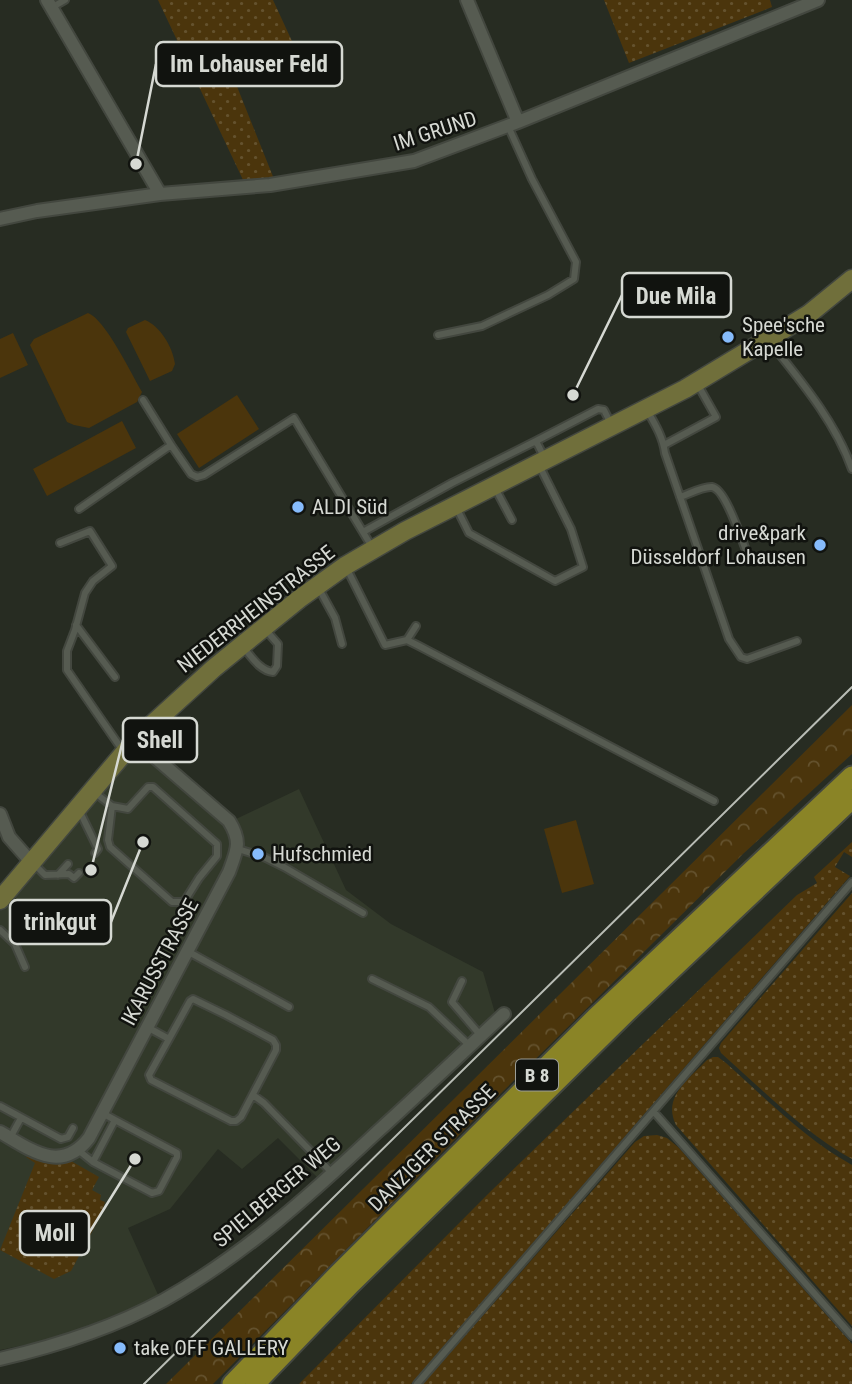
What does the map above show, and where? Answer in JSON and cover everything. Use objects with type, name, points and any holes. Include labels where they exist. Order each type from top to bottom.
[{"type":"main road","name":"DANZIGER STRASSE","points":[[232,1384],[595,1017],[852,776]]},
{"type":"main road","name":"DANZIGER STRASSE","points":[[255,1384],[361,1275],[627,1012],[852,799]]},
{"type":"street","points":[[467,0],[513,124]]},
{"type":"street","name":"IM GRUND","points":[[0,219],[37,211],[160,194],[270,185],[414,161],[513,124],[818,0]]},
{"type":"street","points":[[49,4],[160,194]]},
{"type":"street","name":"NIEDERRHEINSTRASSE","points":[[0,900],[130,746],[174,703],[317,586],[345,566],[405,531],[696,382],[809,314],[851,282]]},
{"type":"street","points":[[130,746],[229,821],[237,835],[238,849]]},
{"type":"street","points":[[0,814],[9,837],[31,862]]},
{"type":"street","name":"IKARUSSTRASSE","points":[[77,1151],[89,1138],[229,872],[238,849]]},
{"type":"street","name":"SPIELBERGER WEG","points":[[0,1359],[96,1331],[163,1300],[219,1265],[269,1230],[333,1174],[504,1014]]},
{"type":"street","points":[[5,1135],[21,1145],[55,1158],[77,1151]]},
{"type":"lane","points":[[49,4],[65,0]]},
{"type":"lane","points":[[438,335],[482,326],[548,295],[574,279],[576,262],[532,179],[513,124]]},
{"type":"lane","points":[[767,340],[823,414],[852,469]]},
{"type":"lane","points":[[664,445],[716,417],[696,382]]},
{"type":"lane","points":[[143,400],[191,474],[197,477],[294,418],[373,549]]},
{"type":"lane","points":[[363,532],[452,483],[598,409],[604,410],[612,426]]},
{"type":"lane","points":[[646,409],[664,445],[729,639],[741,657],[747,659],[797,641]]},
{"type":"lane","points":[[452,483],[469,533],[555,581],[583,567],[536,441]]},
{"type":"lane","points":[[79,509],[171,445]]},
{"type":"lane","points":[[500,458],[510,477]]},
{"type":"lane","points":[[494,486],[512,520]]},
{"type":"lane","points":[[680,497],[710,486],[717,488],[725,498],[748,555]]},
{"type":"lane","points":[[397,514],[405,531]]},
{"type":"lane","points":[[60,543],[90,531],[112,566],[93,581],[85,593],[67,651],[68,670],[130,746]]},
{"type":"lane","points":[[345,566],[385,645],[407,640],[714,801]]},
{"type":"lane","points":[[317,586],[335,618],[342,644]]},
{"type":"lane","points":[[76,625],[115,677]]},
{"type":"lane","points":[[407,640],[416,626]]},
{"type":"lane","points":[[242,646],[264,670],[273,672],[277,666],[278,644],[264,627]]},
{"type":"lane","points":[[92,790],[112,806],[128,809],[148,787],[153,788],[217,844],[217,856],[184,902],[172,902],[110,847],[108,840],[112,806]]},
{"type":"lane","points":[[76,808],[82,814],[91,845]]},
{"type":"lane","points":[[238,849],[284,867],[363,912]]},
{"type":"lane","points":[[31,862],[45,875],[58,875],[72,870]]},
{"type":"lane","points":[[417,1384],[852,882]]},
{"type":"lane","points":[[0,930],[15,944],[25,967]]},
{"type":"lane","points":[[187,951],[289,1007]]},
{"type":"lane","points":[[372,978],[429,1007],[470,1046]]},
{"type":"lane","points":[[462,981],[452,1002],[481,1036]]},
{"type":"lane","points":[[193,999],[273,1040],[276,1050],[241,1117],[231,1121],[150,1080],[149,1075],[169,1039],[193,999]]},
{"type":"lane","points":[[147,1027],[169,1039]]},
{"type":"lane","points":[[253,1095],[333,1174]]},
{"type":"lane","points":[[0,1106],[58,1139],[68,1137],[73,1128]]},
{"type":"lane","points":[[654,1112],[852,1336]]},
{"type":"lane","points":[[68,1137],[77,1151],[93,1162],[152,1193],[159,1191],[177,1157],[175,1151],[102,1113]]},
{"type":"lane","points":[[5,1135],[22,1118]]},
{"type":"lane","points":[[93,1162],[115,1120]]},
{"type":"shaded area","points":[[136,745],[211,808],[236,819],[299,789],[346,890],[391,924],[483,972],[495,1013],[318,1178],[278,1138],[242,1169],[218,1149],[170,1209],[128,1228],[159,1297],[58,1338],[0,1350],[0,911]]},
{"type":"green space","points":[[158,0],[273,0],[303,65],[234,79],[274,179],[244,182]]},
{"type":"green space","points":[[604,0],[770,0],[772,7],[629,63]]},
{"type":"green space","points":[[88,313],[95,317],[110,336],[142,392],[137,402],[89,428],[67,422],[30,345],[34,339]]},
{"type":"green space","points":[[145,320],[156,327],[165,338],[175,364],[172,371],[150,381],[126,332],[128,328]]},
{"type":"green space","points":[[13,333],[28,365],[0,378],[0,339]]},
{"type":"green space","points":[[237,395],[259,429],[199,468],[177,434]]},
{"type":"green space","points":[[122,421],[136,448],[47,496],[33,469]]},
{"type":"green space","points":[[852,705],[852,754],[744,853],[475,1119],[213,1384],[166,1384]]},
{"type":"green space","points":[[576,820],[594,884],[562,893],[544,829]]},
{"type":"green space","points":[[852,842],[852,857],[844,852],[835,867],[850,876],[411,1384],[299,1384],[490,1192],[797,895],[817,883],[814,877]]},
{"type":"green space","points":[[852,893],[852,1159],[800,1123],[721,1053],[719,1048]]},
{"type":"green space","points":[[713,1057],[726,1063],[802,1131],[852,1165],[852,1326],[676,1125],[672,1106],[675,1097],[686,1082]]},
{"type":"green space","points":[[657,1135],[667,1138],[678,1147],[852,1344],[852,1384],[423,1384],[635,1142],[644,1136]]},
{"type":"green space","points":[[26,1157],[55,1162],[71,1161],[99,1177],[92,1190],[101,1195],[100,1200],[105,1202],[101,1215],[71,1271],[54,1279],[0,1250],[35,1163]]},
{"type":"tram line","points":[[144,1384],[852,687]]},
{"type":"place","name":"Im Lohauser Feld","points":[[136,164]]},
{"type":"place","name":"Spee'sche Kapelle","points":[[728,337]]},
{"type":"place","name":"Due Mila","points":[[573,395]]},
{"type":"place","name":"ALDI Süd","points":[[298,507]]},
{"type":"place","name":"drive&park Düsseldorf Lohausen","points":[[820,545]]},
{"type":"place","name":"trinkgut","points":[[143,842]]},
{"type":"place","name":"Hufschmied","points":[[258,854]]},
{"type":"place","name":"Shell","points":[[91,870]]},
{"type":"place","name":"Moll","points":[[135,1159]]},
{"type":"place","name":"take OFF GALLERY","points":[[120,1348]]}]
